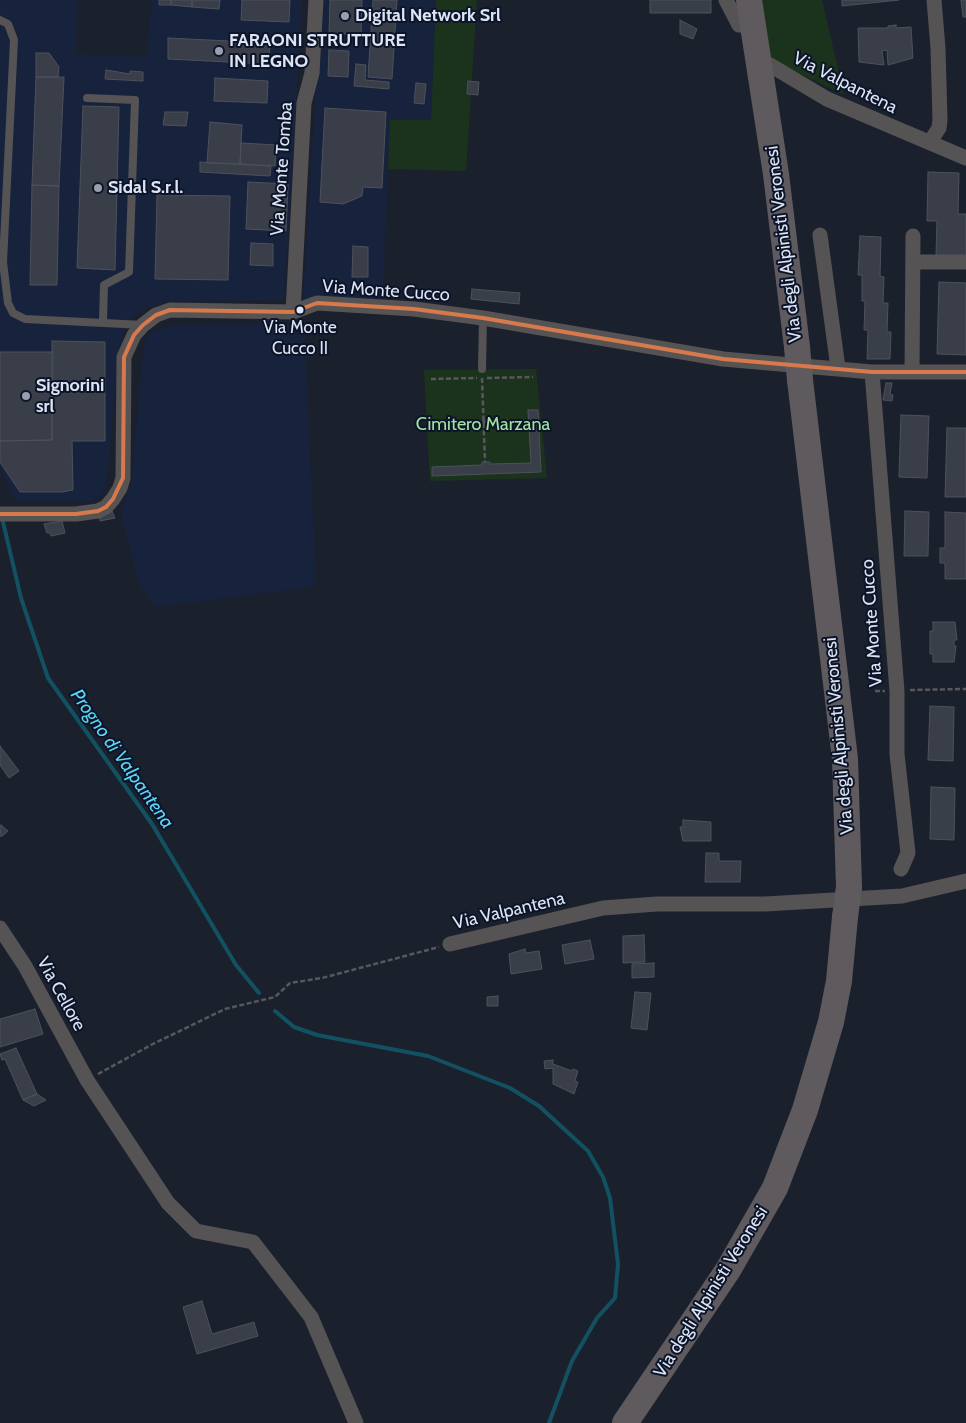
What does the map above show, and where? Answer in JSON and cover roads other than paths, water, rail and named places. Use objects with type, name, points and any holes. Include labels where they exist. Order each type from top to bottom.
[{"type":"highway","name":"Via degli Alpinisti Veronesi","points":[[625,1423],[728,1270],[775,1188],[805,1110],[831,1022],[839,980],[849,887],[845,759],[776,174],[749,0]]},
{"type":"street","name":"Via Monte Tomba","points":[[293,312],[304,103],[312,73],[316,0]]},
{"type":"street","points":[[726,0],[739,25]]},
{"type":"street","points":[[930,142],[939,128],[940,120],[938,48],[934,0]]},
{"type":"street","name":"Via Valpantena","points":[[770,65],[827,99],[890,128],[930,142],[966,158]]},
{"type":"street","points":[[820,235],[838,368]]},
{"type":"street","points":[[912,372],[913,236]]},
{"type":"street","points":[[913,262],[966,262]]},
{"type":"street","name":"Via Monte Cucco","points":[[0,514],[76,514],[98,510],[106,506],[113,499],[122,478],[124,356],[134,335],[143,325],[156,315],[178,309],[293,312],[317,303],[414,309],[483,318],[723,359],[872,372],[966,372]]},
{"type":"street","name":"Via Monte Cucco","points":[[872,372],[896,691],[897,754],[908,853],[900,869]]},
{"type":"street","name":"Via Valpantena","points":[[450,944],[604,908],[657,904],[765,904],[902,896],[966,881]]},
{"type":"street","name":"Via Cellore","points":[[0,928],[25,966],[87,1080],[168,1203],[196,1231],[253,1242],[310,1318],[356,1423]]},
{"type":"lane","points":[[0,20],[8,24],[14,40],[4,158],[2,262],[8,303],[13,313],[25,319],[143,325]]},
{"type":"lane","points":[[87,98],[136,100],[129,272],[104,285],[104,322]]},
{"type":"lane","points":[[482,369],[483,318]]},
{"type":"waterway","name":"Progno di Valpantena","points":[[3,522],[21,598],[48,678],[152,824],[236,965],[259,993]]},
{"type":"waterway","name":"Progno di Valpantena","points":[[275,1011],[294,1027],[317,1035],[428,1056],[510,1088],[539,1106],[588,1151],[603,1177],[610,1198],[618,1264],[615,1298],[597,1318],[572,1361],[549,1423]]},
{"type":"place","name":"Digital Network Srl","points":[[345,16]]},
{"type":"place","name":"FARAONI STRUTTURE IN LEGNO","points":[[219,51]]},
{"type":"place","name":"Sidal S.r.l.","points":[[98,188]]},
{"type":"place","name":"Via Monte Cucco II","points":[[300,310]]},
{"type":"place","name":"Signorini srl","points":[[26,396]]},
{"type":"park label","name":"Cimitero Marzana","points":[[483,425]]}]
